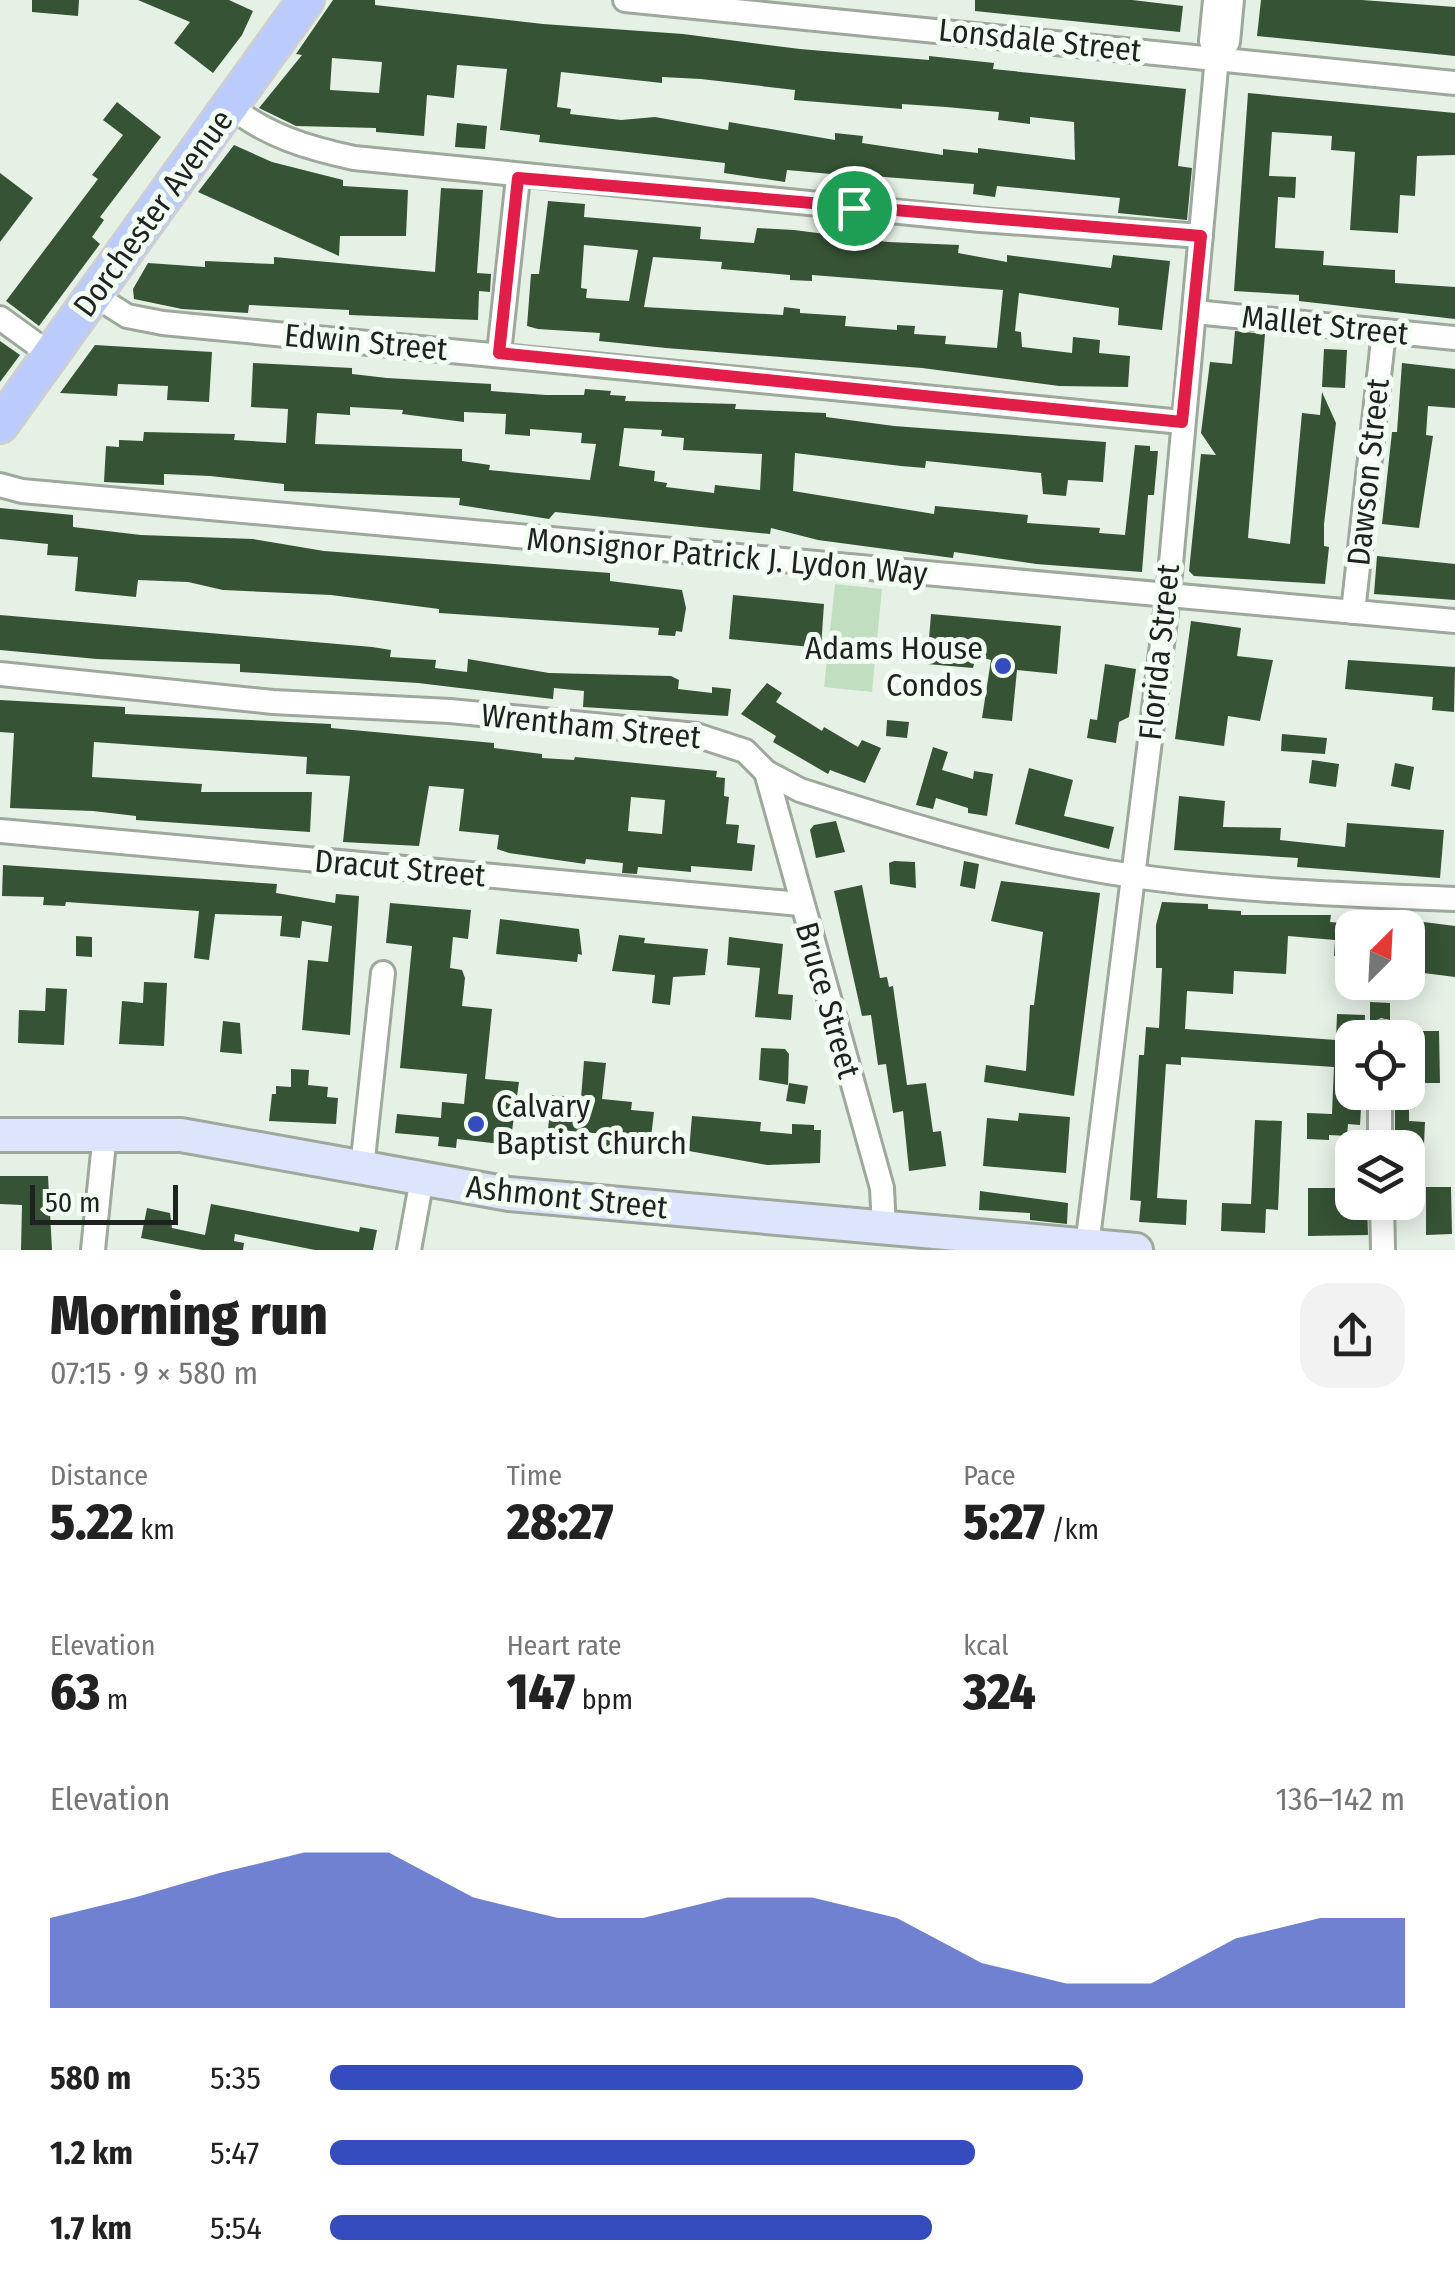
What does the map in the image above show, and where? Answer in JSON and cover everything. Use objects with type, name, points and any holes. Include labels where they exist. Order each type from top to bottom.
[{"type":"main road","name":"Dorchester Avenue","points":[[0,425],[306,0]]},
{"type":"main road","name":"Ashmont Street","points":[[0,1136],[106,1133],[202,1138],[536,1197],[1136,1250]]},
{"type":"street","name":"Lonsdale Street","points":[[625,0],[1455,83]]},
{"type":"street","name":"Florida Street","points":[[1087,1246],[1168,596],[1217,57],[1212,40],[1215,0]]},
{"type":"street","name":"Florida Street","points":[[1217,57],[1228,42],[1232,0]]},
{"type":"street","points":[[230,106],[250,122],[304,147],[354,158],[518,178],[1201,236]]},
{"type":"street","points":[[499,353],[518,178]]},
{"type":"street","name":"Edwin Street","points":[[94,295],[112,309],[144,321],[1182,422]]},
{"type":"street","name":"Mallet Street","points":[[1195,312],[1455,338]]},
{"type":"street","points":[[0,318],[50,355]]},
{"type":"street","name":"Dawson Street","points":[[1353,612],[1384,332]]},
{"type":"street","name":"Monsignor Patrick J. Lydon Way","points":[[0,485],[22,491],[1455,621]]},
{"type":"street","name":"Wrentham Street","points":[[0,674],[274,702],[450,711],[696,735],[744,750],[766,772],[800,790],[1023,854],[1134,876],[1330,894],[1455,899]]},
{"type":"street","name":"Bruce Street","points":[[766,772],[882,1188],[884,1228]]},
{"type":"street","name":"Dracut Street","points":[[0,831],[800,904]]},
{"type":"street","points":[[362,1168],[384,972]]},
{"type":"street","points":[[92,1250],[106,1133]]},
{"type":"street","points":[[409,1250],[422,1179]]},
{"type":"street","points":[[1382,1220],[1382,1250]]},
{"type":"green space","points":[[835,584],[882,589],[872,692],[824,687]]},
{"type":"building","points":[[32,0],[79,0],[78,16],[32,12]]},
{"type":"building","points":[[138,0],[229,0],[253,11],[242,35],[213,73],[174,43],[190,22]]},
{"type":"building","points":[[333,0],[375,0],[375,5],[543,24],[683,34],[929,60],[929,56],[994,63],[993,69],[1186,89],[1178,166],[1192,168],[1187,220],[1118,213],[1120,198],[997,186],[995,197],[973,194],[974,184],[859,175],[858,183],[830,180],[831,174],[787,170],[785,182],[724,173],[725,163],[539,142],[540,135],[500,130],[507,69],[457,65],[454,98],[427,95],[424,136],[376,132],[376,128],[296,126],[259,108],[302,55],[296,54]],"holes":[[[332,58],[382,62],[379,93],[330,90]],[[561,72],[662,83],[662,77],[701,79],[795,90],[794,100],[999,112],[998,120],[1030,124],[1030,117],[1074,122],[1075,160],[978,148],[978,153],[943,149],[943,155],[862,143],[863,136],[835,133],[835,140],[729,122],[728,130],[655,117],[621,120],[570,114],[571,109],[557,107]]]},
{"type":"building","points":[[975,0],[1132,0],[1183,6],[1180,32],[975,11]]},
{"type":"building","points":[[1261,0],[1362,0],[1455,7],[1455,56],[1257,36]]},
{"type":"building","points":[[1248,93],[1455,113],[1455,155],[1417,156],[1415,196],[1400,195],[1398,233],[1350,230],[1355,152],[1331,150],[1332,136],[1272,132],[1269,176],[1296,177],[1295,198],[1278,197],[1275,248],[1324,251],[1323,265],[1395,270],[1395,283],[1455,287],[1455,319],[1299,301],[1299,295],[1234,291]]},
{"type":"building","points":[[117,102],[161,137],[100,217],[104,220],[92,237],[100,244],[39,326],[6,301],[98,179],[92,175],[123,135],[103,120]]},
{"type":"building","points":[[457,123],[487,126],[485,149],[455,147]]},
{"type":"building","points":[[234,145],[272,162],[343,180],[343,186],[408,190],[406,236],[340,236],[339,256],[198,192]]},
{"type":"building","points":[[0,173],[33,198],[0,242]]},
{"type":"building","points":[[441,188],[483,190],[477,273],[491,274],[490,292],[479,291],[478,320],[349,315],[349,310],[249,305],[248,313],[182,309],[134,299],[133,289],[148,263],[205,267],[205,261],[274,264],[274,257],[435,272]]},
{"type":"building","points":[[548,201],[585,204],[584,217],[701,227],[700,239],[754,243],[757,228],[959,245],[958,253],[1007,262],[1007,255],[1111,268],[1113,255],[1170,261],[1162,330],[1118,325],[1119,308],[1019,293],[1015,331],[1021,332],[1022,347],[1072,353],[1073,337],[1100,340],[1099,353],[1130,356],[1128,387],[1059,386],[922,368],[599,341],[600,333],[527,326],[531,274],[539,274]],"holes":[[[584,245],[638,250],[629,301],[586,298],[587,289],[581,288]],[[653,257],[722,262],[721,269],[790,275],[790,280],[812,281],[812,275],[1003,290],[997,348],[945,344],[946,336],[914,334],[915,326],[897,325],[897,330],[845,326],[846,316],[800,313],[800,309],[784,307],[783,315],[644,307]]]},
{"type":"building","points":[[1235,331],[1265,334],[1248,538],[1290,544],[1302,413],[1320,415],[1322,392],[1336,423],[1324,524],[1324,546],[1329,547],[1325,584],[1194,576],[1189,571],[1201,454],[1216,455],[1201,433],[1210,362],[1232,364]]},
{"type":"building","points":[[0,341],[20,355],[0,382]]},
{"type":"building","points":[[95,345],[212,352],[209,402],[167,400],[168,386],[118,384],[117,396],[60,393]]},
{"type":"building","points":[[1324,349],[1347,350],[1345,388],[1322,387]]},
{"type":"building","points":[[253,363],[352,368],[352,374],[491,384],[491,391],[584,395],[585,389],[611,391],[610,395],[626,396],[625,401],[736,404],[735,409],[826,413],[826,417],[894,426],[1106,442],[1103,482],[1068,480],[1066,496],[1043,494],[1041,473],[926,461],[925,468],[795,453],[793,491],[934,514],[935,506],[1028,515],[1027,523],[1100,528],[1099,533],[1125,535],[1135,445],[1158,451],[1154,495],[1148,495],[1142,572],[1036,564],[954,552],[953,558],[818,540],[771,528],[770,534],[555,512],[549,519],[459,505],[460,498],[284,491],[284,484],[210,476],[164,474],[164,485],[104,482],[106,446],[119,447],[119,440],[143,441],[144,432],[235,434],[234,440],[286,443],[288,409],[251,407]],"holes":[[[350,407],[403,410],[402,414],[464,422],[464,412],[506,414],[505,434],[530,436],[530,429],[582,433],[581,443],[596,444],[590,480],[489,470],[490,465],[462,461],[462,449],[315,444],[317,413],[350,415]],[[624,428],[662,430],[661,436],[684,438],[683,450],[762,454],[760,490],[715,485],[714,493],[666,487],[667,483],[654,481],[655,471],[619,466]]]},
{"type":"building","points":[[1402,363],[1455,369],[1455,408],[1428,406],[1426,435],[1433,436],[1419,528],[1382,524],[1392,432],[1397,432]]},
{"type":"building","points":[[0,508],[73,515],[73,527],[141,535],[253,539],[324,551],[610,573],[610,581],[682,590],[686,608],[682,632],[676,631],[675,636],[658,635],[659,628],[439,613],[439,609],[331,595],[223,590],[188,582],[138,580],[136,597],[75,591],[78,557],[47,555],[48,544],[0,539]]},
{"type":"building","points":[[1377,556],[1455,564],[1455,600],[1374,594]]},
{"type":"building","points":[[733,595],[824,604],[821,648],[729,639]]},
{"type":"building","name":"Adams House Condos","points":[[931,614],[1061,626],[1057,674],[1017,670],[1012,721],[982,718],[991,660],[976,656],[973,668],[927,664]]},
{"type":"building","points":[[0,615],[372,647],[391,650],[390,657],[436,660],[435,668],[467,672],[468,659],[549,673],[671,676],[679,680],[678,689],[712,693],[712,687],[731,689],[728,716],[583,707],[584,691],[554,688],[553,699],[418,683],[240,672],[240,664],[97,659],[0,650]]},
{"type":"building","points":[[1191,621],[1241,628],[1237,656],[1273,660],[1260,721],[1228,716],[1224,746],[1175,739]]},
{"type":"building","points":[[1348,660],[1455,667],[1454,712],[1432,710],[1433,697],[1345,689]]},
{"type":"building","points":[[1105,664],[1136,669],[1129,717],[1119,722],[1116,743],[1087,738],[1090,719],[1097,720]]},
{"type":"building","points":[[767,683],[782,693],[776,702],[822,731],[824,727],[858,747],[862,740],[881,748],[865,783],[830,770],[828,774],[773,742],[776,736],[741,714]]},
{"type":"building","points":[[0,700],[125,707],[125,714],[331,724],[331,728],[494,743],[494,748],[542,754],[542,758],[575,757],[717,771],[716,777],[725,778],[724,796],[729,797],[726,824],[739,825],[737,843],[755,845],[752,871],[691,866],[691,872],[638,867],[637,874],[622,873],[623,863],[586,859],[585,864],[509,853],[497,849],[499,835],[459,831],[464,789],[429,786],[419,846],[343,842],[350,776],[306,774],[307,757],[94,742],[92,777],[202,784],[201,792],[312,792],[310,832],[136,820],[136,816],[93,811],[10,808],[14,733],[0,732]],"holes":[[[631,797],[665,800],[662,834],[628,831]]]},
{"type":"building","points":[[887,720],[909,722],[907,738],[886,736]]},
{"type":"building","points":[[1282,734],[1327,738],[1325,754],[1281,751]]},
{"type":"building","points":[[933,747],[948,752],[942,770],[973,779],[974,771],[993,774],[987,816],[968,813],[968,808],[936,798],[933,809],[916,805]]},
{"type":"building","points":[[1312,760],[1339,764],[1336,787],[1309,783]]},
{"type":"building","points":[[1395,763],[1414,767],[1410,790],[1391,786]]},
{"type":"building","points":[[1029,768],[1073,780],[1064,816],[1114,827],[1109,849],[1015,824]]},
{"type":"building","points":[[1179,796],[1225,801],[1223,827],[1281,828],[1280,840],[1345,847],[1347,823],[1444,830],[1440,878],[1297,867],[1298,858],[1174,850]]},
{"type":"building","points":[[836,821],[845,852],[816,858],[810,830],[814,825]]},
{"type":"building","points":[[964,861],[979,864],[975,889],[960,886]]},
{"type":"building","points":[[915,862],[916,888],[890,884],[889,863]]},
{"type":"building","points":[[3,865],[277,884],[276,893],[335,903],[336,894],[359,896],[350,1035],[302,1030],[308,960],[328,962],[332,926],[302,921],[300,938],[280,936],[282,916],[215,914],[209,960],[194,958],[199,911],[66,902],[65,906],[43,905],[44,897],[2,896]]},
{"type":"building","points":[[1001,881],[1100,893],[1074,1096],[984,1082],[986,1065],[1026,1071],[1030,1005],[1034,1005],[1043,932],[991,921]]},
{"type":"building","points":[[862,885],[880,978],[887,977],[889,987],[893,986],[907,1085],[926,1083],[933,1132],[941,1131],[946,1166],[909,1171],[903,1111],[893,1113],[886,1064],[878,1065],[871,1015],[862,1016],[834,891]]},
{"type":"building","points":[[1162,902],[1208,904],[1208,909],[1241,911],[1241,915],[1331,915],[1335,940],[1288,936],[1286,974],[1234,971],[1233,994],[1187,991],[1185,1029],[1335,1040],[1335,1110],[1361,1110],[1360,1125],[1348,1124],[1348,1130],[1335,1130],[1329,1140],[1307,1139],[1307,1113],[1332,1114],[1334,1067],[1181,1057],[1181,1065],[1166,1064],[1157,1198],[1187,1200],[1186,1225],[1139,1222],[1141,1201],[1130,1200],[1139,1055],[1144,1055],[1146,1027],[1159,1028],[1162,968],[1156,968],[1156,925]]},
{"type":"building","points":[[390,903],[471,910],[468,939],[453,937],[450,968],[462,970],[465,978],[462,1006],[492,1009],[485,1079],[519,1082],[510,1145],[457,1139],[456,1148],[438,1146],[439,1137],[395,1133],[397,1114],[441,1118],[442,1102],[464,1104],[467,1074],[400,1068],[412,946],[386,943]]},
{"type":"building","points":[[500,919],[579,929],[582,955],[578,954],[577,962],[496,954]]},
{"type":"building","points":[[1425,922],[1455,926],[1455,977],[1425,973]]},
{"type":"building","points":[[619,935],[645,938],[644,943],[708,949],[705,975],[673,977],[670,1005],[652,1003],[655,975],[612,971]]},
{"type":"building","points":[[76,936],[92,937],[92,957],[76,956]]},
{"type":"building","points":[[729,937],[783,944],[778,994],[793,995],[791,1020],[755,1017],[760,968],[727,965]]},
{"type":"building","points":[[144,982],[167,983],[164,1046],[119,1044],[122,1001],[143,1003]]},
{"type":"building","points":[[46,988],[67,989],[64,1045],[18,1043],[19,1010],[45,1011]]},
{"type":"building","points":[[1370,1002],[1390,1003],[1390,1020],[1370,1020]]},
{"type":"building","points":[[1337,1014],[1365,1015],[1365,1020],[1337,1020]]},
{"type":"building","points":[[223,1021],[240,1023],[242,1054],[220,1052]]},
{"type":"building","points":[[1425,1031],[1439,1031],[1440,1083],[1425,1083]]},
{"type":"building","points":[[761,1048],[785,1049],[789,1054],[788,1085],[759,1080]]},
{"type":"building","points":[[584,1061],[606,1063],[602,1099],[632,1102],[631,1110],[654,1112],[650,1146],[604,1149],[605,1134],[548,1129],[552,1095],[581,1098]]},
{"type":"building","points":[[291,1069],[309,1070],[308,1085],[328,1087],[327,1097],[338,1098],[336,1124],[269,1121],[272,1094],[276,1094],[276,1086],[291,1087]]},
{"type":"building","points":[[789,1083],[808,1086],[805,1104],[786,1101]]},
{"type":"building","points":[[1395,1110],[1409,1110],[1409,1121],[1425,1122],[1425,1130],[1395,1130]]},
{"type":"building","points":[[1019,1113],[1070,1117],[1066,1173],[983,1166],[987,1118],[1018,1121]]},
{"type":"building","points":[[692,1116],[761,1122],[760,1131],[792,1134],[792,1124],[814,1125],[814,1130],[821,1130],[820,1163],[767,1165],[689,1151]]},
{"type":"building","points":[[1255,1120],[1282,1121],[1278,1210],[1266,1209],[1265,1233],[1221,1231],[1222,1203],[1251,1204]]},
{"type":"building","points":[[0,1176],[48,1176],[52,1250],[21,1250],[22,1205],[0,1204]]},
{"type":"building","points":[[1426,1187],[1451,1187],[1452,1234],[1426,1235]]},
{"type":"building","points":[[1308,1188],[1335,1188],[1335,1220],[1368,1220],[1368,1235],[1308,1236]]},
{"type":"building","points":[[980,1191],[1068,1203],[1067,1224],[1030,1220],[1030,1213],[979,1210]]},
{"type":"building","points":[[211,1204],[359,1232],[360,1227],[377,1230],[373,1250],[315,1250],[235,1234],[234,1241],[244,1243],[243,1250],[202,1250],[141,1238],[147,1208],[170,1213],[172,1228],[205,1235]]},
{"type":"place","name":"Adams House Condos","points":[[1003,666]]},
{"type":"place","name":"Calvary Baptist Church","points":[[476,1124]]},
{"type":"route","points":[[518,178],[597,182],[854,208],[1201,236],[1182,422],[499,353],[518,178]]}]
